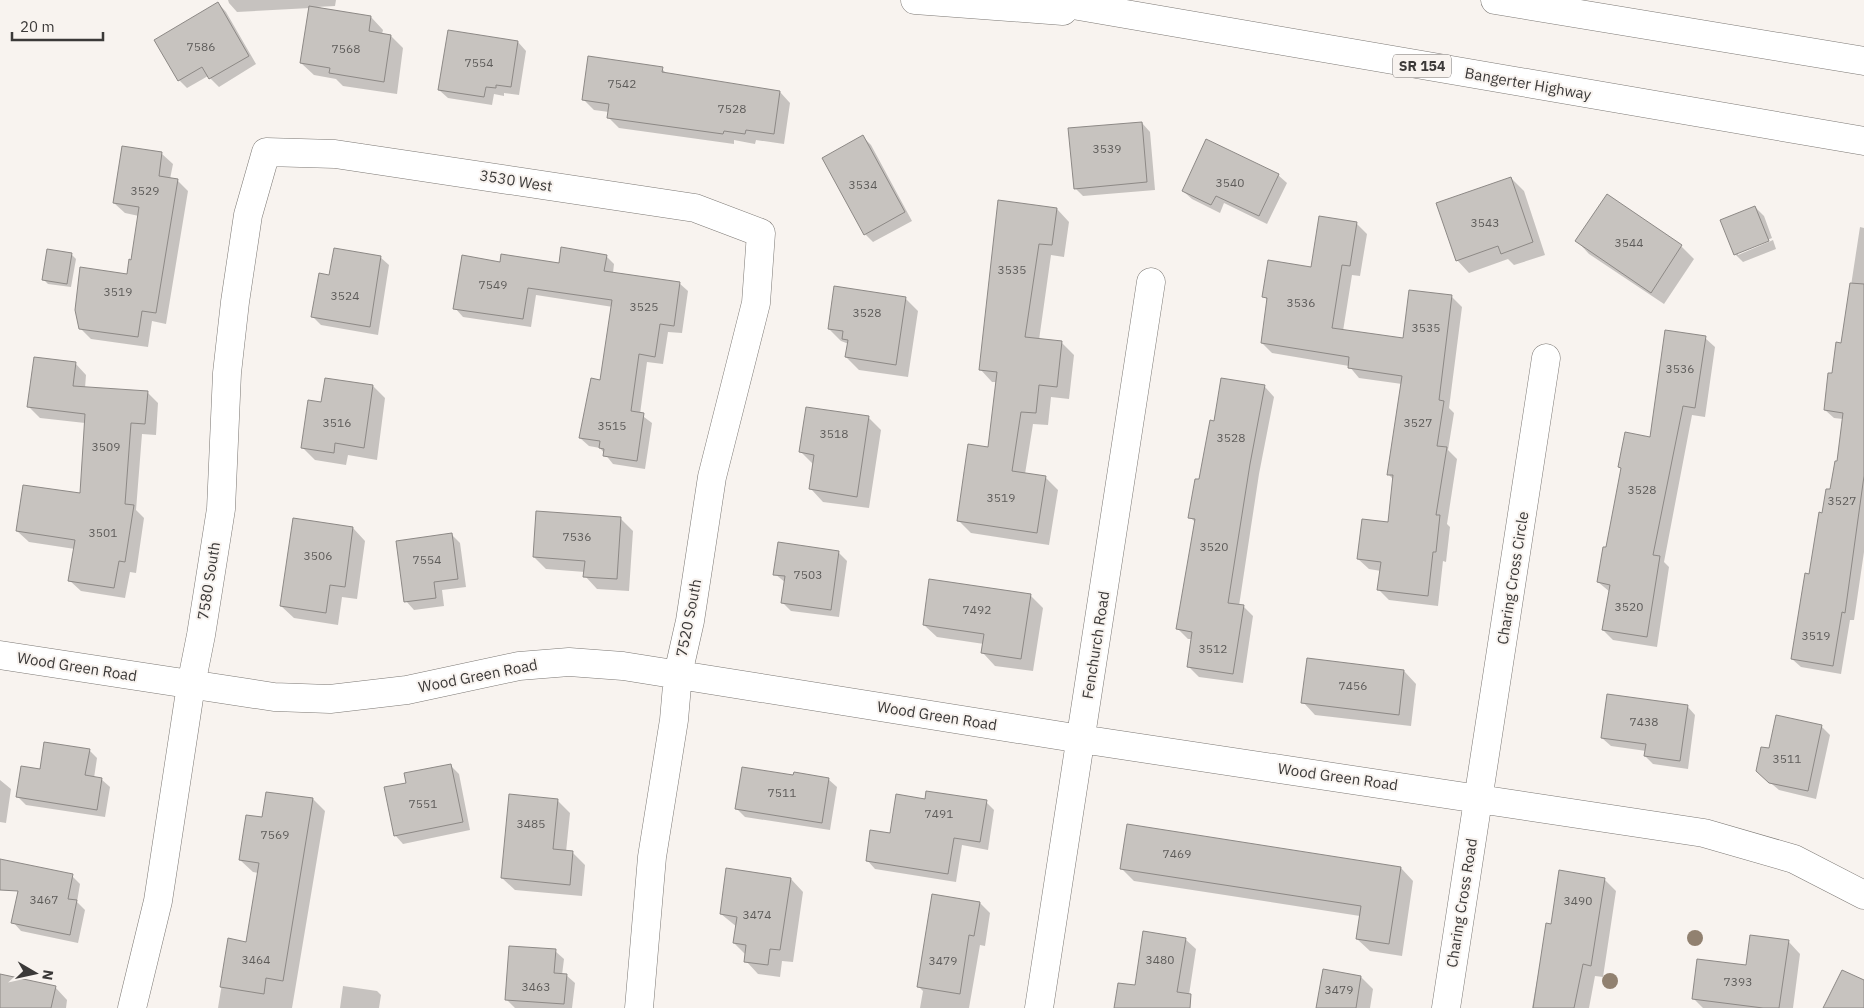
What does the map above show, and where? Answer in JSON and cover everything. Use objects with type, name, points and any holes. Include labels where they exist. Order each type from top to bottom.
[{"type":"main road","points":[[915,0],[1148,18]]},
{"type":"main road","name":"Bangerter Highway","points":[[1044,0],[1864,141]]},
{"type":"main road","points":[[1496,0],[1864,61]]},
{"type":"main road","points":[[1580,0],[1646,26]]},
{"type":"main road","name":"3530 West","points":[[266,152],[335,154],[695,208],[762,233]]},
{"type":"main road","name":"7580 South","points":[[132,1008],[158,901],[191,685],[221,509],[227,373],[248,215],[266,152]]},
{"type":"main road","name":"7520 South","points":[[639,1008],[650,876],[674,720],[678,674],[690,621],[712,477],[756,303],[762,233]]},
{"type":"main road","name":"Fenchurch Road","points":[[1039,1008],[1151,282]]},
{"type":"main road","name":"Charing Cross Circle","points":[[1480,798],[1546,358]]},
{"type":"main road","name":"Wood Green Road","points":[[0,655],[274,697],[330,699],[407,690],[520,666],[569,662],[623,666],[1081,740],[1480,798],[1704,833],[1794,858],[1864,895]]},
{"type":"main road","name":"Charing Cross Road","points":[[1446,1008],[1480,798]]},
{"type":"building","points":[[218,2],[249,56],[209,79],[202,67],[178,81],[154,40]]},
{"type":"building","points":[[309,6],[371,16],[369,31],[391,35],[384,82],[329,73],[330,68],[300,63]]},
{"type":"building","points":[[448,30],[518,41],[511,87],[496,85],[496,88],[486,87],[484,97],[438,90]]},
{"type":"building","points":[[588,56],[663,67],[662,72],[780,91],[774,134],[746,130],[745,134],[724,131],[723,134],[607,118],[609,104],[582,100]]},
{"type":"building","points":[[1142,122],[1147,182],[1074,189],[1068,128]]},
{"type":"building","points":[[863,135],[905,212],[864,235],[822,158]]},
{"type":"building","points":[[1206,139],[1279,174],[1259,216],[1216,196],[1211,205],[1182,191]]},
{"type":"building","points":[[122,146],[162,152],[159,176],[178,179],[156,313],[142,311],[138,337],[79,329],[75,310],[80,267],[127,274],[139,207],[113,203]]},
{"type":"building","points":[[1511,177],[1533,242],[1501,254],[1498,246],[1456,261],[1436,203]]},
{"type":"building","points":[[1607,194],[1682,245],[1651,293],[1575,241]]},
{"type":"building","points":[[998,200],[1057,208],[1052,245],[1039,244],[1025,337],[1062,341],[1057,387],[1039,385],[1036,413],[1021,412],[1012,471],[1046,476],[1037,533],[957,521],[968,444],[988,447],[997,372],[979,370]]},
{"type":"building","points":[[1755,206],[1769,241],[1734,255],[1720,220]]},
{"type":"building","points":[[1319,216],[1357,222],[1350,266],[1342,265],[1332,328],[1403,338],[1409,290],[1452,295],[1439,400],[1444,401],[1437,446],[1447,447],[1436,515],[1440,515],[1436,552],[1433,552],[1428,596],[1377,590],[1381,562],[1357,559],[1362,519],[1388,522],[1393,475],[1387,475],[1402,376],[1348,368],[1349,357],[1261,343],[1267,298],[1262,297],[1268,260],[1311,267]]},
{"type":"building","points":[[561,247],[607,255],[604,271],[680,282],[674,326],[660,324],[655,357],[639,354],[631,411],[644,413],[637,461],[603,456],[604,449],[599,448],[600,441],[579,438],[591,378],[600,380],[612,300],[528,288],[523,319],[453,309],[462,255],[500,262],[501,254],[559,263]]},
{"type":"building","points":[[334,248],[381,256],[370,327],[311,317],[319,273],[329,275]]},
{"type":"building","points":[[47,249],[72,253],[67,284],[42,280]]},
{"type":"building","points":[[1850,283],[1864,284],[1864,476],[1845,613],[1842,612],[1833,666],[1791,659],[1805,573],[1809,574],[1819,512],[1822,513],[1826,489],[1830,489],[1835,461],[1837,461],[1843,413],[1824,410],[1828,373],[1832,373],[1836,342],[1841,343]]},
{"type":"building","points":[[834,286],[906,297],[896,365],[845,357],[848,340],[842,339],[843,331],[828,329]]},
{"type":"building","points":[[1665,330],[1706,336],[1695,408],[1683,406],[1653,555],[1660,556],[1647,637],[1602,630],[1610,585],[1597,582],[1603,547],[1606,547],[1621,468],[1618,467],[1625,432],[1650,437]]},
{"type":"building","points":[[34,357],[76,362],[73,386],[148,391],[145,424],[131,423],[125,504],[134,505],[125,562],[119,561],[114,588],[68,581],[75,540],[16,531],[23,485],[80,493],[85,414],[27,407]]},
{"type":"building","points":[[325,378],[373,385],[364,448],[335,443],[334,453],[301,448],[308,400],[321,402]]},
{"type":"building","points":[[1221,378],[1265,385],[1250,464],[1228,603],[1244,605],[1233,674],[1187,667],[1192,632],[1176,629],[1195,519],[1188,518],[1195,479],[1199,479],[1210,420],[1214,421]]},
{"type":"building","points":[[806,407],[869,416],[857,497],[809,489],[814,455],[799,452]]},
{"type":"building","points":[[536,511],[621,517],[617,579],[583,577],[585,561],[533,557]]},
{"type":"building","points":[[293,518],[353,527],[345,587],[330,585],[326,613],[280,606]]},
{"type":"building","points":[[452,533],[458,579],[434,582],[436,598],[404,602],[396,541]]},
{"type":"building","points":[[778,542],[839,551],[831,610],[781,603],[785,576],[773,575]]},
{"type":"building","points":[[929,579],[1031,594],[1021,659],[981,653],[984,634],[923,625]]},
{"type":"building","points":[[1307,658],[1404,670],[1399,715],[1301,703]]},
{"type":"building","points":[[1607,694],[1688,705],[1680,761],[1644,756],[1646,744],[1601,738]]},
{"type":"building","points":[[1776,715],[1822,725],[1808,791],[1769,783],[1756,771],[1761,747],[1769,748]]},
{"type":"building","points":[[44,742],[90,749],[85,775],[102,778],[97,810],[16,797],[21,766],[40,769]]},
{"type":"building","points":[[451,764],[463,822],[394,836],[384,787],[406,783],[404,773]]},
{"type":"building","points":[[742,767],[793,775],[794,772],[829,778],[822,823],[735,809]]},
{"type":"building","points":[[926,791],[987,800],[980,842],[954,838],[948,874],[866,861],[870,830],[890,833],[896,794],[925,799]]},
{"type":"building","points":[[266,792],[313,798],[283,981],[266,978],[264,994],[220,987],[228,938],[246,942],[259,863],[239,860],[246,815],[262,817]]},
{"type":"building","points":[[509,794],[558,799],[553,849],[573,851],[570,885],[501,878]]},
{"type":"building","points":[[1127,824],[1401,867],[1389,944],[1356,939],[1361,906],[1120,869]]},
{"type":"building","points":[[0,859],[73,874],[68,899],[77,900],[70,935],[11,923],[18,891],[0,890]]},
{"type":"building","points":[[726,868],[791,878],[780,950],[770,949],[768,965],[744,962],[746,945],[733,943],[737,917],[720,914]]},
{"type":"building","points":[[1559,870],[1605,878],[1591,966],[1583,964],[1574,1008],[1533,1008],[1546,923],[1551,924]]},
{"type":"building","points":[[932,894],[980,902],[974,936],[969,935],[960,994],[917,987]]},
{"type":"building","points":[[1143,931],[1186,938],[1177,992],[1191,994],[1190,1008],[1114,1008],[1118,983],[1135,985]]},
{"type":"building","points":[[1750,935],[1789,940],[1779,1008],[1763,1008],[1692,999],[1697,959],[1746,965]]},
{"type":"building","points":[[509,946],[556,949],[554,973],[567,974],[564,1004],[505,1000]]},
{"type":"building","points":[[1323,969],[1361,976],[1356,1008],[1316,1008]]},
{"type":"building","points":[[1842,970],[1864,980],[1864,1008],[1823,1008]]},
{"type":"building","points":[[0,974],[56,986],[51,1008],[0,1008]]}]
